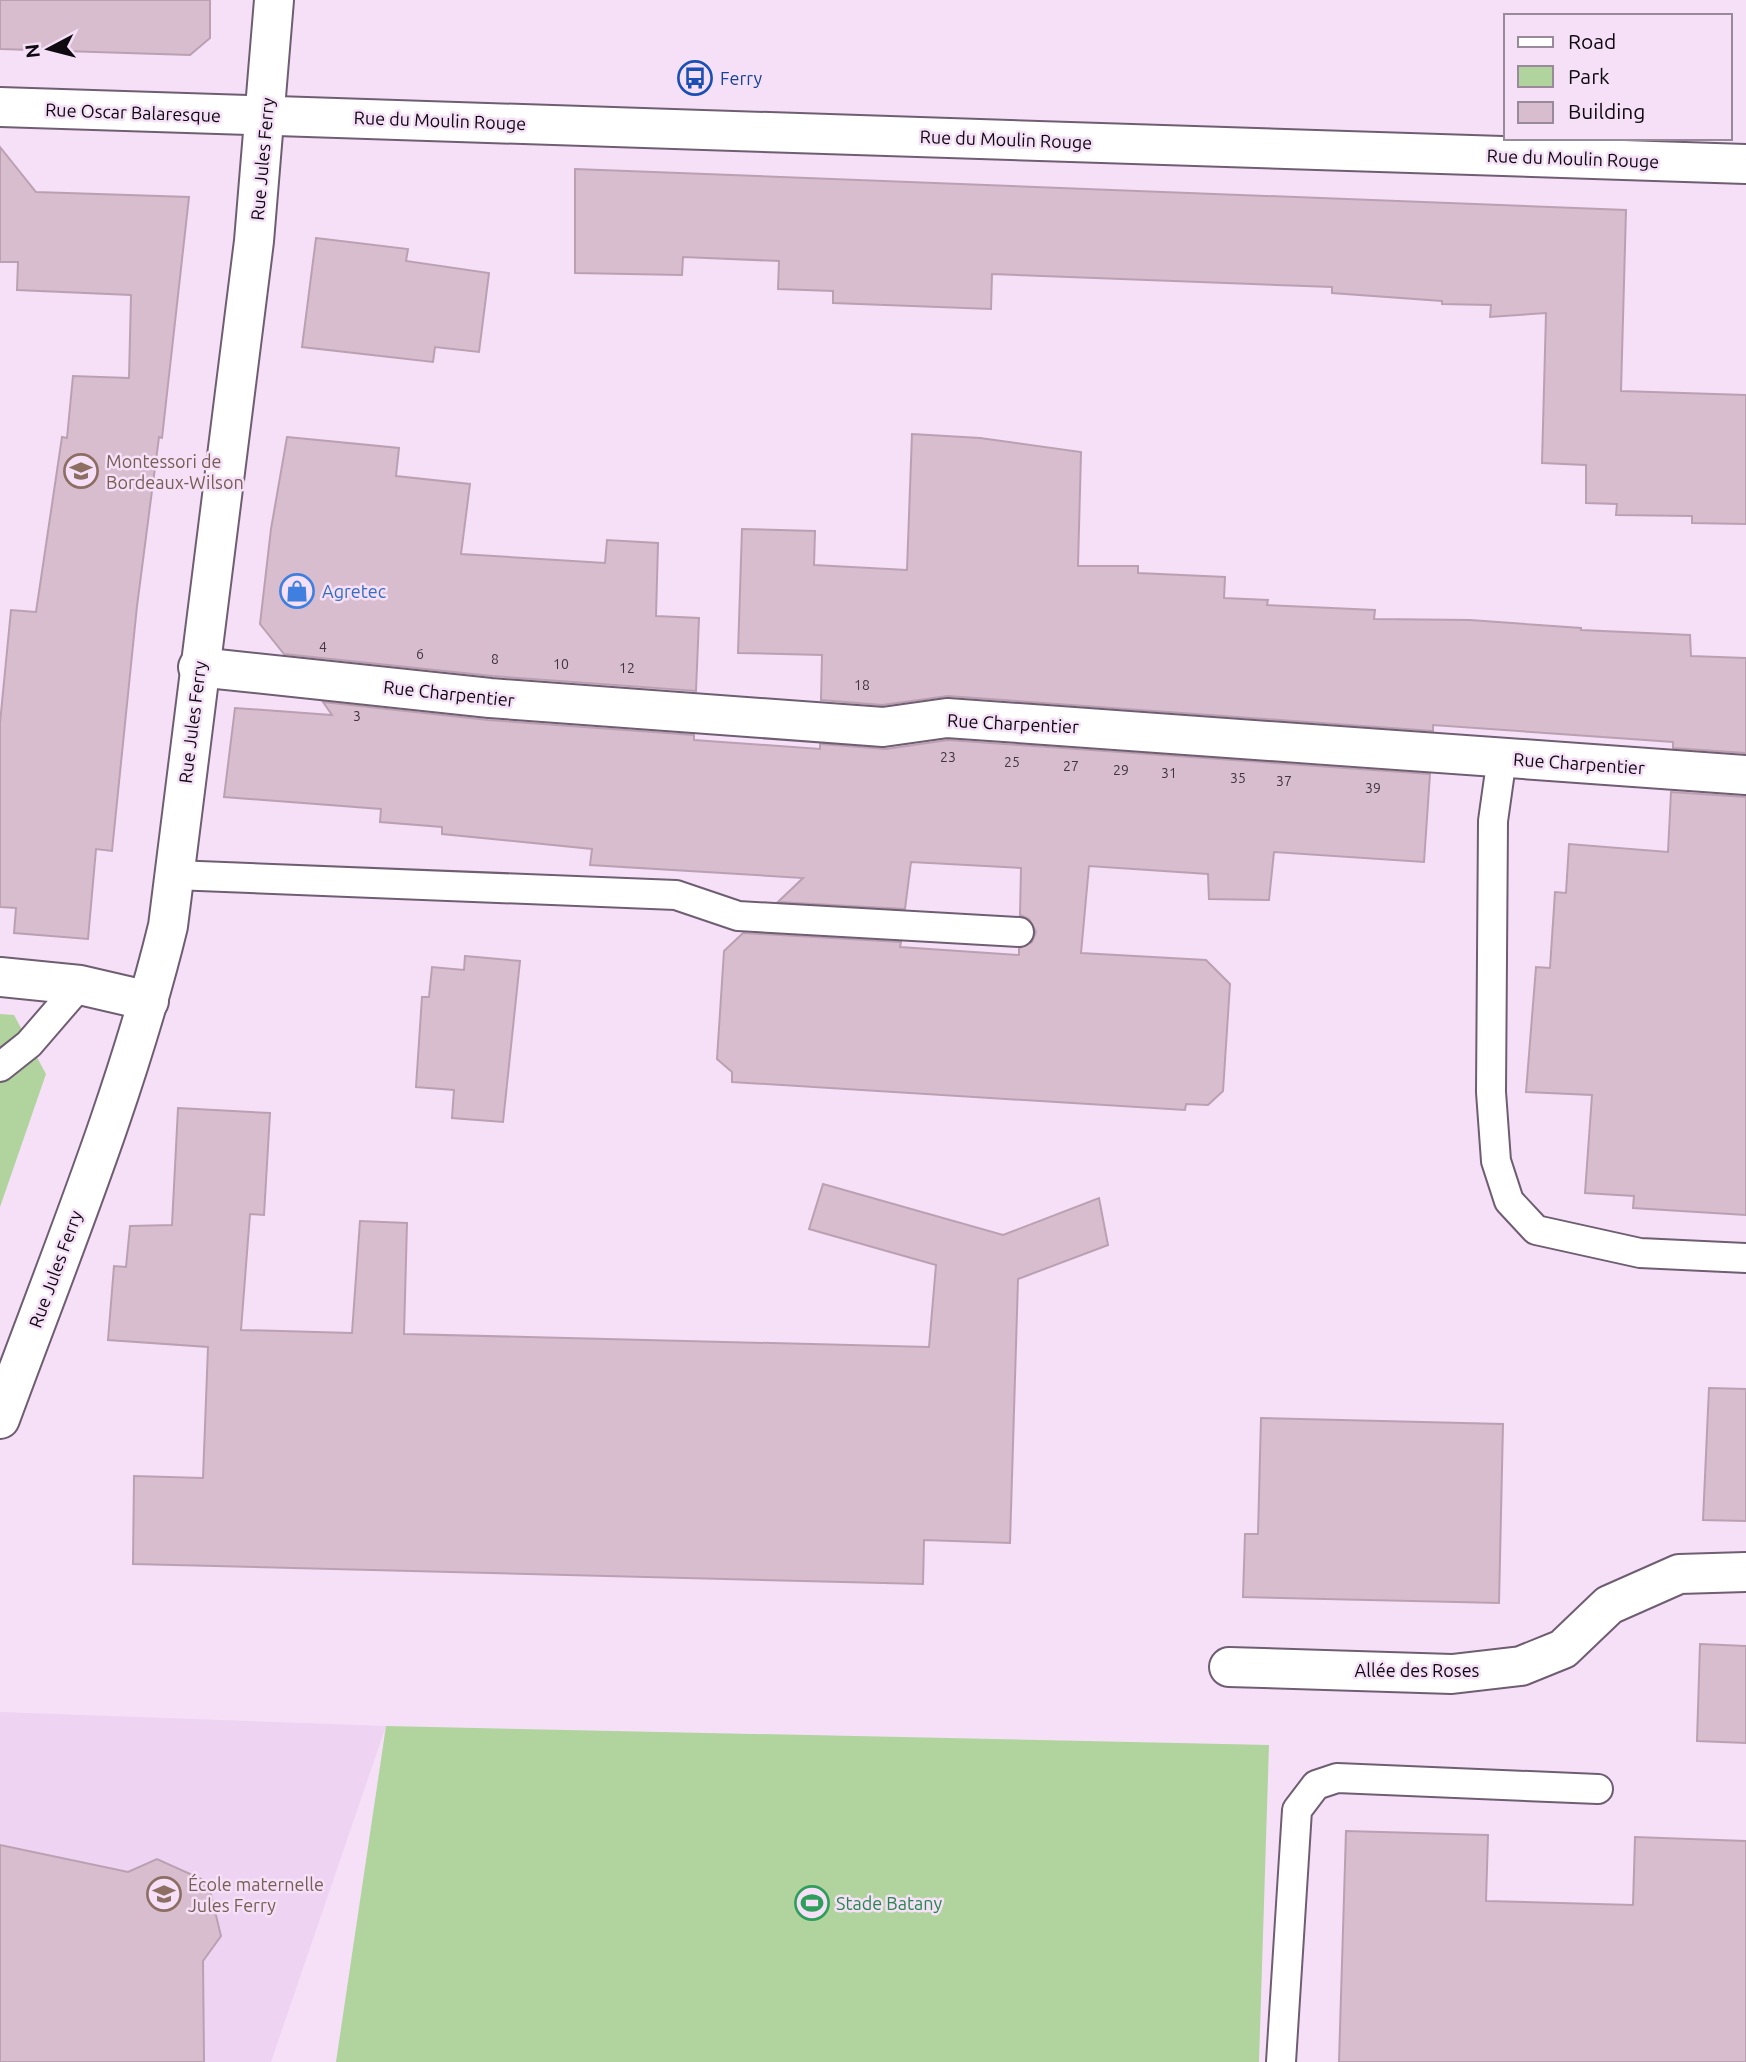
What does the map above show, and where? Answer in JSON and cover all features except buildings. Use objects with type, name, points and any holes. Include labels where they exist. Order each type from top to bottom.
[{"type":"street","name":"Rue Jules Ferry","points":[[0,1419],[121,1090],[149,1001],[168,926],[198,667],[254,241],[267,115],[274,0]]},
{"type":"street","name":"Rue Oscar Balaresque","points":[[0,107],[267,115]]},
{"type":"street","name":"Rue du Moulin Rouge","points":[[267,115],[1746,164]]},
{"type":"street","name":"Rue Charpentier","points":[[198,667],[490,698],[884,727],[947,718],[1746,775]]},
{"type":"street","points":[[0,977],[80,985],[149,1001]]},
{"type":"street","name":"Allée des Roses","points":[[1228,1667],[1452,1674],[1521,1666],[1563,1648],[1609,1605],[1679,1574],[1746,1572]]},
{"type":"lane","points":[[1502,757],[1493,821],[1491,1092],[1496,1161],[1509,1202],[1536,1230],[1640,1253],[1746,1258]]},
{"type":"lane","points":[[174,875],[676,895],[738,916],[1019,932]]},
{"type":"lane","points":[[0,1067],[29,1044],[80,985]]},
{"type":"lane","points":[[1281,2062],[1297,1810],[1317,1785],[1337,1778],[1598,1789]]},
{"type":"shaded area","name":"École maternelle Jules Ferry","points":[[0,1712],[386,1726],[271,2062],[0,2062]]},
{"type":"green space","points":[[0,1014],[14,1015],[46,1074],[0,1207]]},
{"type":"green space","name":"Stade Batany","points":[[386,1726],[1269,1745],[1259,2062],[336,2062]]},
{"type":"place","name":"Ferry","points":[[695,78]]},
{"type":"place","name":"Montessori de Bordeaux-Wilson","points":[[81,471]]},
{"type":"place","name":"Agretec","points":[[297,591]]},
{"type":"place","name":"École maternelle Jules Ferry","points":[[164,1894]]},
{"type":"place","name":"Stade Batany","points":[[812,1903]]}]
